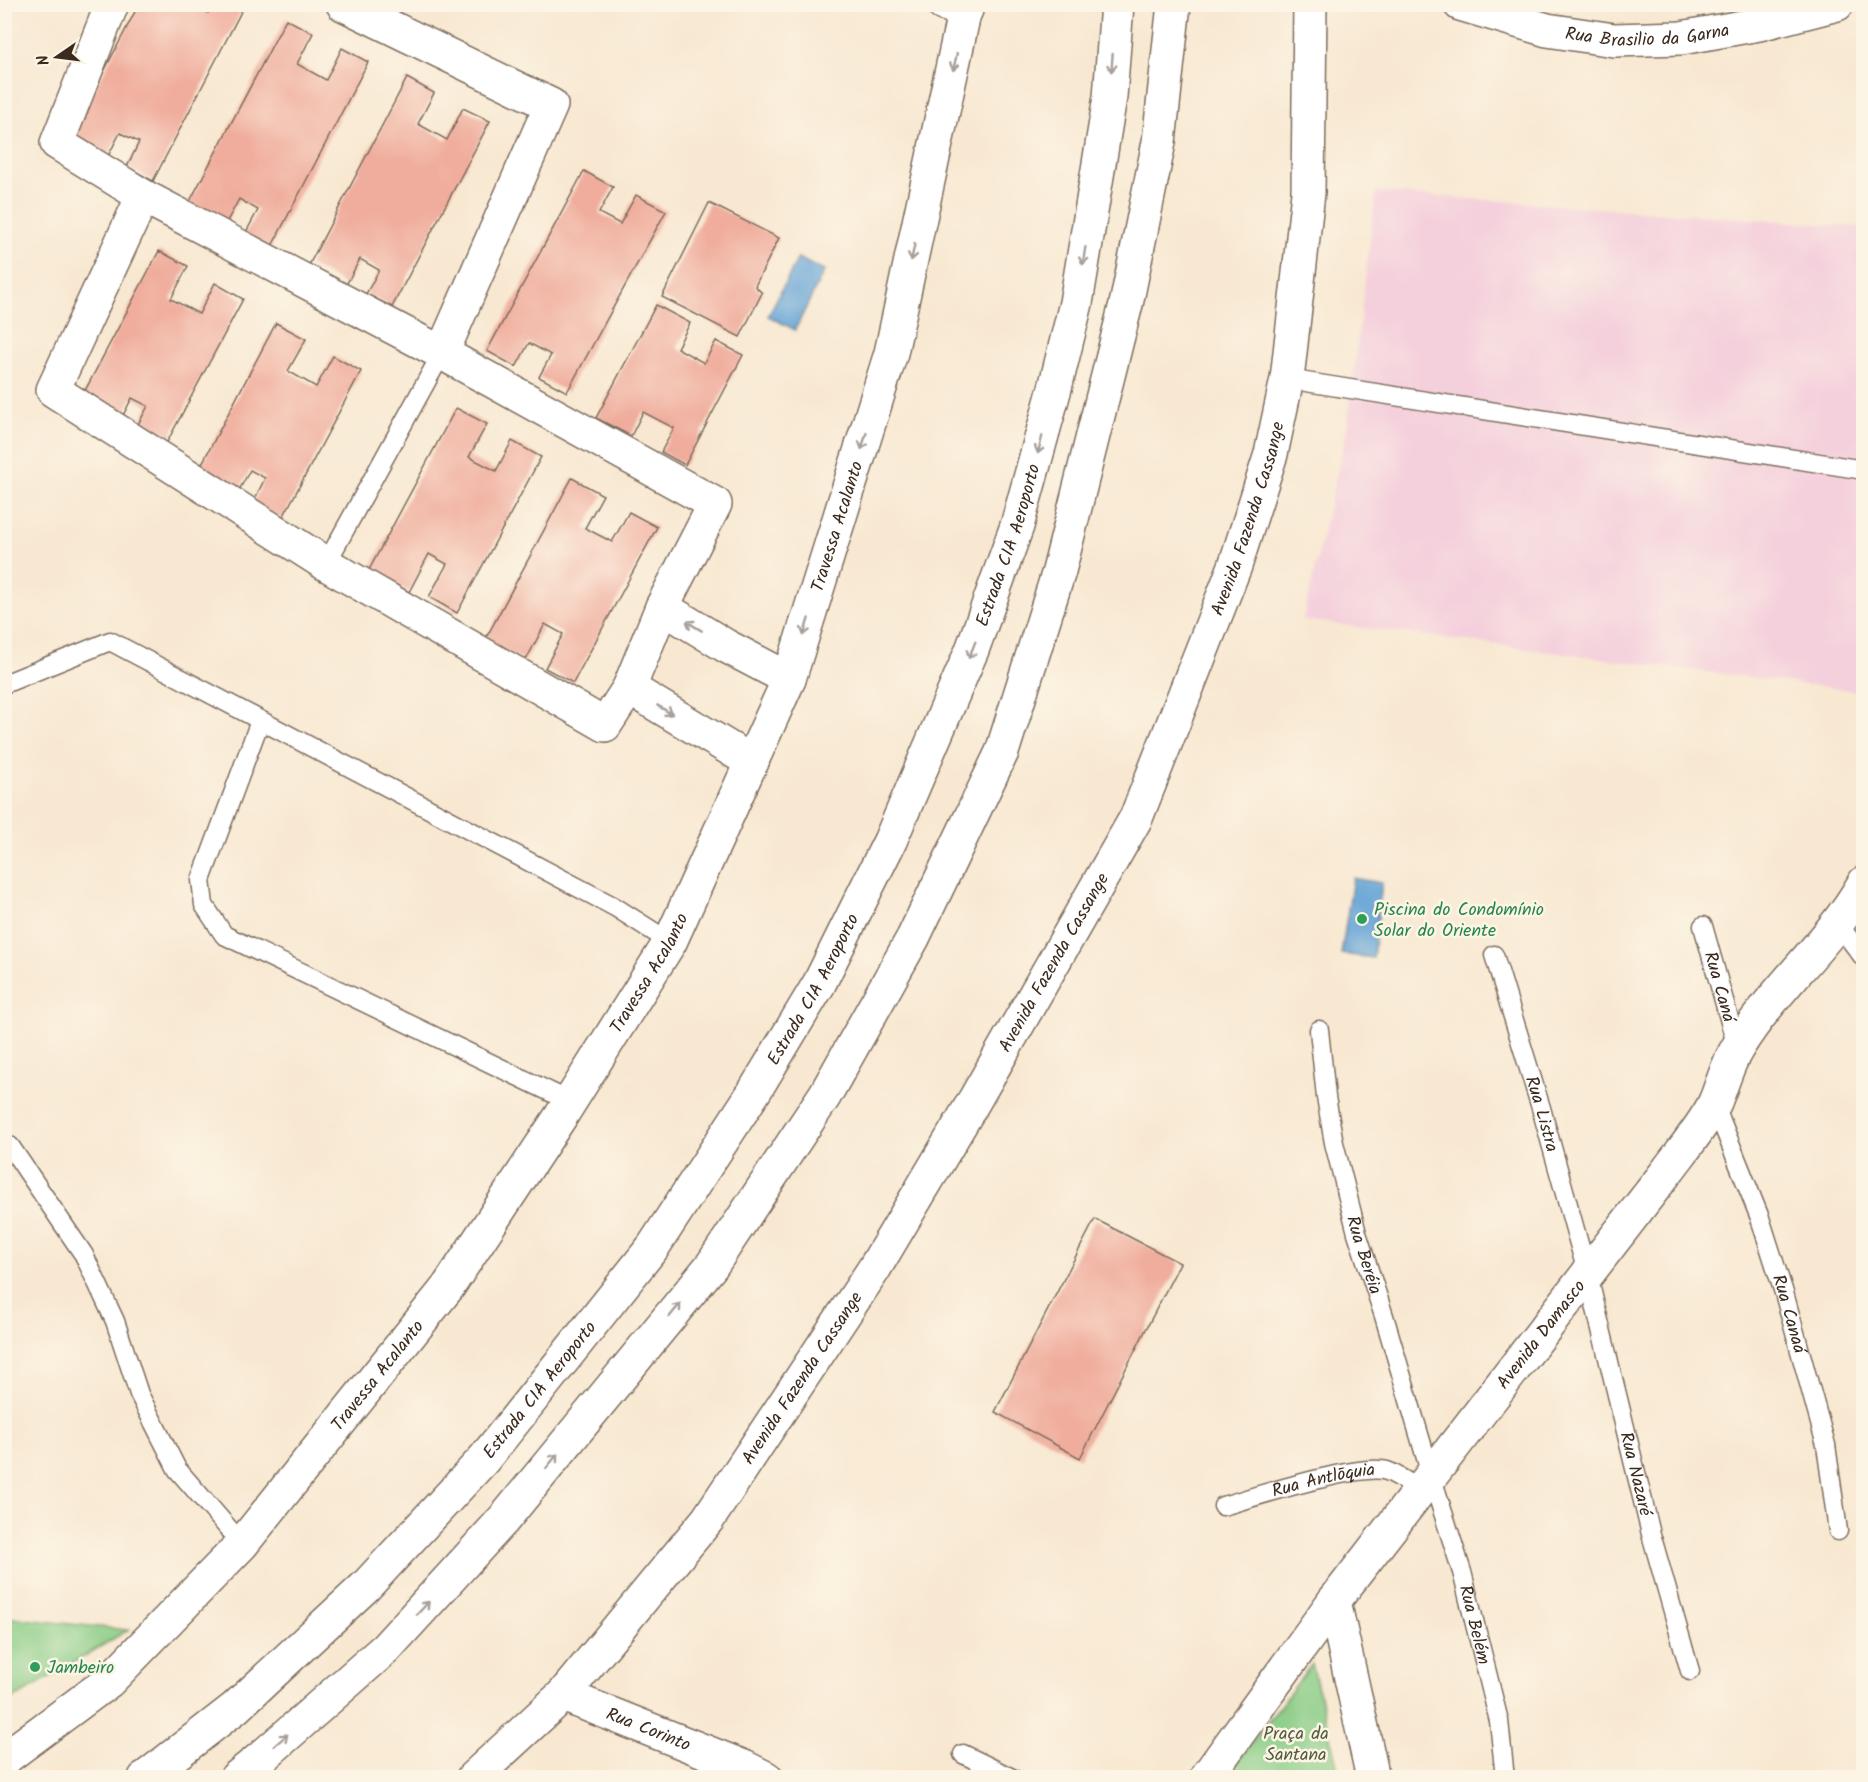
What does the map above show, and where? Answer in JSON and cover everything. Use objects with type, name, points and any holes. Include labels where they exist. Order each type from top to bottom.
[{"type":"main road","points":[[112,4],[57,143],[143,196],[442,353],[715,504],[662,607],[629,688],[605,725],[326,564],[53,390],[143,196]]},
{"type":"main road","points":[[344,4],[552,105],[442,353]]},
{"type":"main road","name":"Estrada CIA Aeroporto","points":[[145,1778],[235,1708],[348,1603],[484,1459],[653,1247],[754,1092],[819,984],[895,830],[972,650],[1017,526],[1076,303],[1110,97],[1117,4]]},
{"type":"main road","points":[[236,1778],[386,1648],[504,1520],[705,1274],[825,1095],[913,938],[1002,752],[1059,572],[1127,300],[1157,153],[1174,4]]},
{"type":"main road","name":"Avenida Fazenda Cassange","points":[[473,1778],[563,1695],[708,1519],[874,1269],[974,1101],[1136,818],[1235,566],[1271,454],[1287,379],[1308,193],[1310,4]]},
{"type":"main road","name":"Rua Brasilio da Garna","points":[[1460,4],[1547,30],[1614,40],[1681,39],[1759,24],[1837,4]]},
{"type":"main road","name":"Travessa Acalanto","points":[[4,1759],[109,1681],[242,1544],[448,1287],[670,942],[789,680],[891,353],[958,6]]},
{"type":"main road","points":[[662,607],[726,646],[789,680]]},
{"type":"main road","points":[[629,688],[752,762]]},
{"type":"main road","name":"Avenida Damasco","points":[[1206,1778],[1334,1601],[1668,1170],[1714,1103],[1737,1047],[1760,1015],[1838,924],[1863,883]]},
{"type":"main road","points":[[1334,1601],[1373,1778]]},
{"type":"main road","name":"Rua Corinto","points":[[563,1695],[744,1767],[766,1778]]},
{"type":"lane","points":[[326,564],[442,353]]},
{"type":"lane","points":[[1287,379],[1863,470]]},
{"type":"lane","points":[[4,684],[110,641],[615,907],[670,942]]},
{"type":"lane","points":[[260,721],[201,880],[204,905],[224,935],[569,1101]]},
{"type":"lane","points":[[1838,924],[1863,958]]},
{"type":"lane","name":"Rua Caná","points":[[1704,926],[1737,1047]]},
{"type":"lane","name":"Rua Listra","points":[[1494,956],[1541,1108],[1588,1276]]},
{"type":"lane","name":"Rua Beréia","points":[[1320,1030],[1326,1097],[1334,1143],[1357,1233],[1384,1316],[1425,1482]]},
{"type":"lane","name":"Rua Canaá","points":[[1714,1103],[1760,1218],[1787,1303],[1826,1445],[1838,1531]]},
{"type":"lane","points":[[10,1146],[84,1255],[115,1321],[139,1394],[177,1469],[242,1544]]},
{"type":"lane","name":"Rua Nazaré","points":[[1588,1276],[1651,1534],[1690,1671]]},
{"type":"lane","name":"Rua Antlōquia","points":[[1223,1506],[1343,1473],[1366,1470],[1386,1470],[1425,1482]]},
{"type":"lane","name":"Rua Belém","points":[[1425,1482],[1462,1572],[1499,1721],[1505,1778]]},
{"type":"lane","points":[[963,1754],[1012,1778]]},
{"type":"shaded area","points":[[1376,192],[1863,227],[1864,692],[1303,620],[1346,433]]},
{"type":"green space","name":"Jambeiro","points":[[5,1617],[128,1630],[5,1704]]},
{"type":"green space","name":"Praça da Santana","points":[[1312,1664],[1340,1777],[1226,1777]]},
{"type":"water","points":[[798,258],[824,271],[795,330],[768,316]]},
{"type":"water","name":"Piscina do Condomínio Solar do Oriente","points":[[1353,878],[1382,883],[1373,958],[1341,954]]},
{"type":"building","points":[[139,4],[192,4],[208,13],[212,4],[245,4],[153,181],[127,167],[139,142],[120,133],[107,158],[69,139]]},
{"type":"building","points":[[286,19],[313,33],[297,64],[326,80],[342,48],[368,62],[271,248],[245,234],[258,210],[239,199],[225,225],[188,205]]},
{"type":"building","points":[[407,78],[434,93],[418,124],[447,140],[463,108],[490,121],[392,307],[366,294],[379,270],[360,259],[346,285],[309,265]]},
{"type":"building","points":[[584,171],[613,187],[599,213],[620,224],[636,195],[666,211],[567,392],[539,377],[551,355],[529,343],[516,367],[487,351]]},
{"type":"building","points":[[709,203],[779,238],[755,286],[762,293],[740,337],[662,297]]},
{"type":"building","points":[[159,251],[188,266],[171,299],[199,314],[215,283],[243,299],[165,446],[135,430],[148,406],[132,398],[119,423],[79,402]]},
{"type":"building","points":[[656,305],[690,323],[677,348],[704,363],[716,341],[743,355],[685,465],[661,452],[674,428],[643,412],[631,436],[596,418]]},
{"type":"building","points":[[276,323],[306,339],[288,371],[316,387],[333,356],[361,371],[282,519],[253,503],[265,478],[250,470],[236,496],[196,475]]},
{"type":"building","points":[[456,408],[487,424],[469,457],[496,471],[512,441],[541,457],[457,613],[429,597],[447,564],[429,554],[409,592],[369,570]]},
{"type":"building","points":[[572,478],[603,495],[585,528],[612,542],[629,512],[657,527],[573,683],[545,668],[563,634],[545,624],[525,662],[485,640]]},
{"type":"building","points":[[1095,1219],[1180,1263],[1080,1458],[995,1412]]},
{"type":"place","name":"Piscina do Condomínio Solar do Oriente","points":[[1362,919]]},
{"type":"place","name":"Jambeiro","points":[[35,1667]]}]
